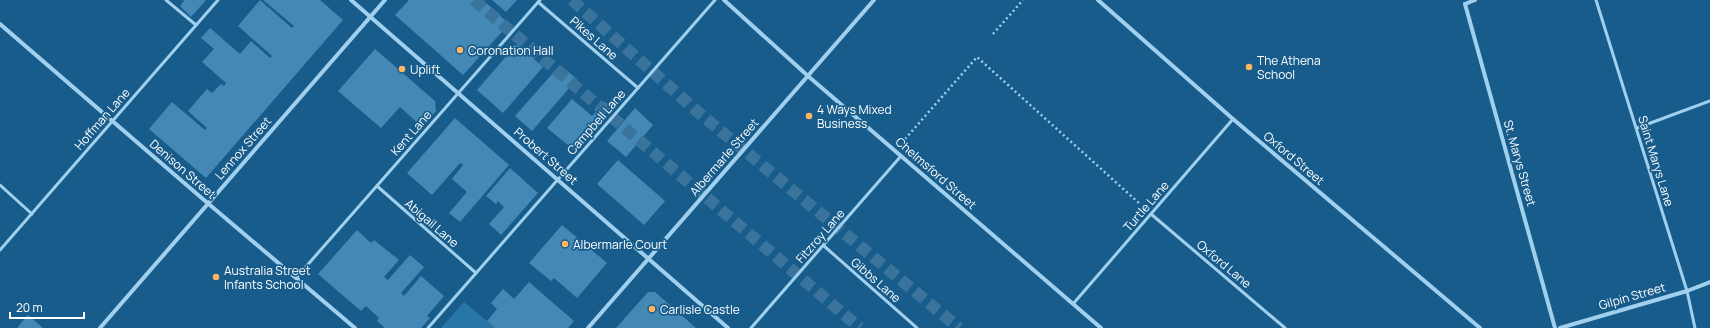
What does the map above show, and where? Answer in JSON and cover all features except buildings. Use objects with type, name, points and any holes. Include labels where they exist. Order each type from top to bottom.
[{"type":"street","name":"Probert Street","points":[[351,0],[728,328]]},
{"type":"street","name":"Lennox Street","points":[[100,328],[385,0]]},
{"type":"street","name":"Chelmsford Street","points":[[724,0],[808,76],[1101,328]]},
{"type":"street","name":"Albermarle Street","points":[[588,328],[874,0]]},
{"type":"street","name":"Oxford Street","points":[[1098,0],[1233,119],[1480,328]]},
{"type":"street","points":[[1461,0],[1465,4],[1475,0]]},
{"type":"street","name":"St. Marys Street","points":[[1465,4],[1555,328]]},
{"type":"street","name":"Denison Street","points":[[0,24],[208,204],[355,328]]},
{"type":"street","name":"Gilpin Street","points":[[1560,328],[1687,291],[1710,282]]},
{"type":"lane","points":[[166,0],[196,25]]},
{"type":"lane","name":"Hoffman Lane","points":[[0,250],[218,0]]},
{"type":"lane","name":"Campbell Lane","points":[[428,328],[715,0]]},
{"type":"lane","name":"Saint Marys Lane","points":[[1596,0],[1687,291],[1695,328]]},
{"type":"lane","name":"Pikes Lane","points":[[539,1],[638,88]]},
{"type":"lane","name":"Kent Lane","points":[[296,278],[539,1]]},
{"type":"lane","points":[[1637,128],[1710,101]]},
{"type":"lane","name":"Turtle Lane","points":[[1073,304],[1233,119]]},
{"type":"lane","name":"Fitzroy Lane","points":[[751,328],[901,156]]},
{"type":"lane","points":[[0,185],[32,214]]},
{"type":"lane","name":"Abigail Lane","points":[[377,186],[476,272]]},
{"type":"lane","name":"Oxford Lane","points":[[1151,214],[1285,328]]},
{"type":"lane","name":"Gibbs Lane","points":[[824,246],[917,328]]},
{"type":"path","points":[[993,34],[1023,0]]},
{"type":"path","points":[[894,150],[977,57],[1151,214]]},
{"type":"shaded area","points":[[464,302],[495,328],[441,328]]},
{"type":"tunnel","points":[[474,0],[860,328]]},
{"type":"tunnel","points":[[572,0],[699,113],[959,328]]},
{"type":"place","name":"Coronation Hall","points":[[460,50]]},
{"type":"place","name":"The Athena School","points":[[1249,67]]},
{"type":"place","name":"Uplift","points":[[402,69]]},
{"type":"place","name":"4 Ways Mixed Business","points":[[809,116]]},
{"type":"place","name":"Albermarle Court","points":[[565,244]]},
{"type":"place","name":"Australia Street Infants School","points":[[216,277]]},
{"type":"place","name":"Carlisle Castle","points":[[652,309]]}]
